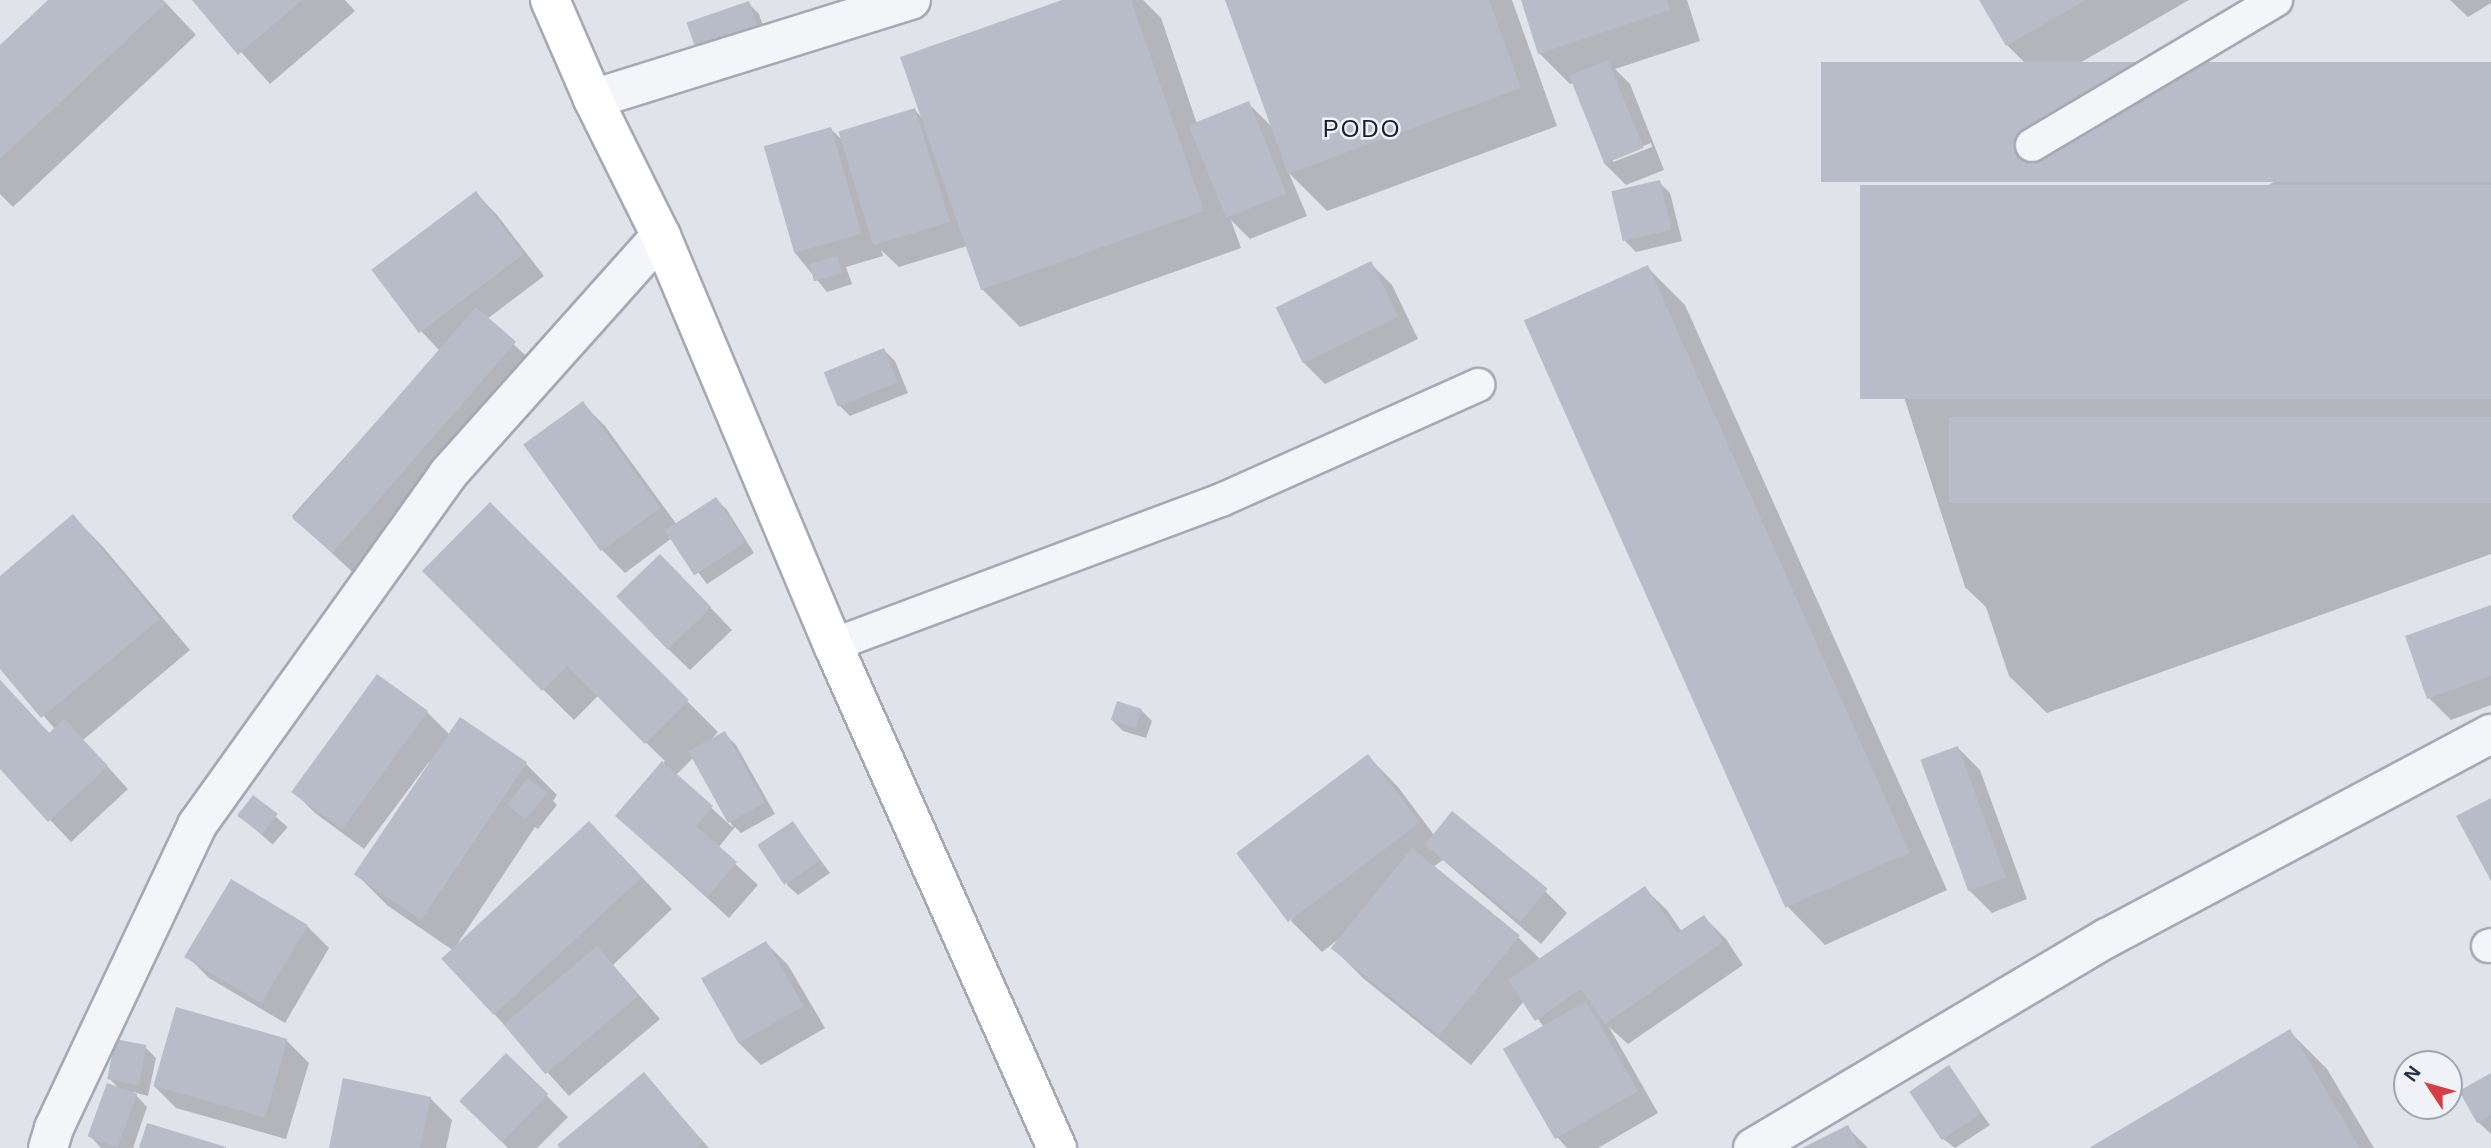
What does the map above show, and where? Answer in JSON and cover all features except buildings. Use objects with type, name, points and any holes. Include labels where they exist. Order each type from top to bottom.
[{"type":"highway","points":[[550,0],[593,99],[661,236],[833,645],[1058,1148]]},
{"type":"street","points":[[593,99],[911,0]]},
{"type":"street","points":[[48,1148],[54,1128],[197,825],[448,474],[661,236]]},
{"type":"street","points":[[1754,1148],[2107,938],[2491,734]]},
{"type":"lane","points":[[2032,145],[2276,0]]},
{"type":"lane","points":[[833,645],[1222,500],[1478,385]]},
{"type":"district","name":"PODO","points":[[1362,129]]}]
